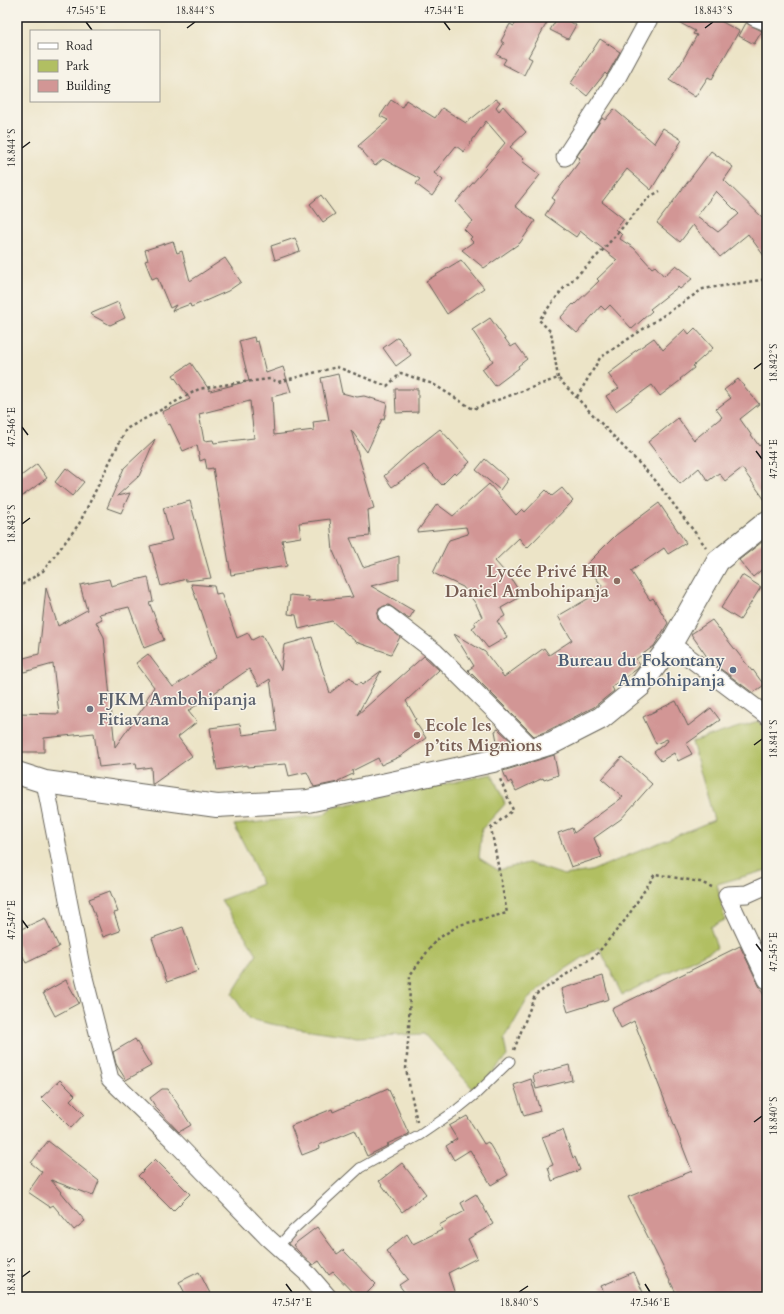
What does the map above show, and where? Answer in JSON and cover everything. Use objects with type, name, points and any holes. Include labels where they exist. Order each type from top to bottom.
[{"type":"street","points":[[565,157],[618,76],[650,17]]},
{"type":"street","points":[[754,17],[767,22]]},
{"type":"street","points":[[17,773],[45,782],[217,806],[308,801],[493,762],[552,743],[601,718],[640,686],[671,644],[718,561],[767,522]]},
{"type":"street","points":[[387,615],[435,652],[533,749]]},
{"type":"street","points":[[671,644],[767,716]]},
{"type":"street","points":[[45,782],[81,966],[110,1079],[278,1247],[309,1275],[328,1297]]},
{"type":"street","points":[[767,885],[747,894],[727,895],[767,980]]},
{"type":"lane","points":[[278,1247],[293,1230],[360,1168],[420,1135],[455,1111],[476,1094],[510,1061]]},
{"type":"path","points":[[660,191],[649,197],[601,252],[562,290],[539,320],[551,332],[558,378],[655,480],[718,561]]},
{"type":"path","points":[[577,398],[600,358],[703,288],[767,278]]},
{"type":"path","points":[[17,588],[43,571],[79,524],[126,429],[199,389],[270,379],[278,382],[337,367],[387,386],[401,373],[434,384],[473,409],[558,378]]},
{"type":"path","points":[[420,1135],[406,1069],[409,1029],[410,975],[436,940],[447,932],[459,925],[507,913],[491,828],[513,810],[493,762]]},
{"type":"path","points":[[510,1061],[535,995],[596,955],[626,919],[655,874],[700,882],[727,895]]},
{"type":"green space","points":[[758,721],[767,732],[767,870],[717,884],[725,920],[710,927],[717,948],[622,995],[599,947],[555,976],[527,1000],[504,1040],[507,1056],[475,1091],[424,1034],[358,1037],[276,1025],[249,1019],[232,994],[257,954],[221,900],[262,884],[234,825],[323,815],[331,808],[492,774],[505,804],[482,829],[479,858],[498,870],[528,863],[564,875],[591,871],[714,820],[692,742]]},
{"type":"building","points":[[518,17],[550,17],[528,57],[532,59],[524,75],[503,64],[506,59],[497,55],[504,43],[501,41],[510,24],[514,26]]},
{"type":"building","points":[[558,17],[576,25],[568,39],[550,30]]},
{"type":"building","points":[[669,17],[713,17],[739,31],[712,79],[708,77],[695,97],[669,80],[680,65],[697,35],[693,34],[695,31]]},
{"type":"building","points":[[746,23],[762,31],[754,44],[739,36]]},
{"type":"building","points":[[600,39],[620,52],[607,75],[605,73],[587,96],[571,83]]},
{"type":"building","points":[[496,99],[500,102],[496,107],[499,111],[503,106],[526,132],[510,147],[524,159],[522,161],[540,175],[515,206],[535,221],[520,243],[484,268],[462,250],[473,242],[470,239],[472,237],[464,229],[473,221],[456,202],[486,168],[485,167],[505,143],[486,121],[464,152],[456,146],[434,173],[443,180],[432,196],[416,184],[420,179],[383,159],[375,166],[358,146],[388,120],[380,116],[391,100],[402,107],[406,100],[435,118],[442,108],[466,123]]},
{"type":"building","points":[[614,109],[654,143],[663,128],[682,140],[651,190],[627,169],[602,202],[624,219],[616,229],[622,235],[620,239],[634,248],[652,268],[655,266],[664,276],[676,265],[693,278],[680,289],[678,287],[650,309],[652,311],[632,329],[610,305],[605,310],[601,306],[577,333],[560,318],[573,304],[574,305],[599,281],[597,279],[617,260],[580,231],[576,237],[545,215],[555,200],[552,198],[579,162],[578,161],[580,158],[577,156],[602,118],[605,120]]},
{"type":"building","points":[[711,151],[733,167],[724,180],[767,222],[767,260],[748,234],[720,257],[693,225],[680,242],[657,223]],"holes":[[[716,191],[739,214],[718,232],[697,216]]]},
{"type":"building","points":[[321,195],[335,214],[323,222],[310,204]]},
{"type":"building","points":[[295,238],[300,251],[275,260],[271,246]]},
{"type":"building","points":[[173,241],[177,253],[182,251],[190,281],[225,258],[241,282],[228,291],[203,302],[191,307],[190,304],[172,311],[176,305],[170,308],[157,277],[152,279],[145,261],[148,260],[145,250]]},
{"type":"building","points":[[461,260],[484,288],[447,314],[426,281]]},
{"type":"building","points":[[118,302],[125,318],[110,325],[90,314]]},
{"type":"building","points":[[490,318],[511,347],[516,344],[527,359],[518,366],[519,368],[495,386],[482,369],[493,361],[472,330]]},
{"type":"building","points":[[695,328],[713,348],[693,366],[694,368],[660,396],[652,385],[616,411],[606,396],[619,388],[608,374],[632,356],[631,354],[654,338],[663,350],[685,329],[689,334]]},
{"type":"building","points":[[254,337],[255,342],[258,341],[266,373],[283,367],[291,392],[272,397],[274,435],[314,430],[313,422],[329,420],[321,378],[338,374],[342,393],[357,397],[364,396],[387,403],[384,420],[382,419],[367,452],[351,430],[374,508],[368,510],[370,536],[350,538],[363,567],[399,556],[399,579],[371,586],[414,611],[409,619],[389,605],[379,609],[377,614],[378,619],[400,637],[391,654],[356,642],[332,621],[299,629],[296,615],[288,614],[290,595],[309,597],[308,601],[353,597],[333,551],[330,519],[299,523],[301,537],[282,540],[287,566],[231,575],[213,468],[207,469],[205,459],[200,461],[197,445],[183,451],[170,424],[168,425],[162,412],[190,399],[173,375],[191,363],[210,391],[249,381],[239,341]],"holes":[[[250,401],[254,438],[214,443],[213,440],[204,441],[199,414]]]},
{"type":"building","points":[[398,337],[411,355],[396,366],[383,348]]},
{"type":"building","points":[[738,379],[759,404],[740,419],[759,446],[767,440],[767,503],[742,468],[725,481],[719,473],[708,481],[699,468],[680,484],[648,442],[678,418],[694,440],[722,417],[716,409],[731,398],[724,390]]},
{"type":"building","points":[[395,389],[418,389],[418,412],[396,413]]},
{"type":"building","points":[[440,429],[470,462],[456,475],[454,473],[442,485],[424,465],[392,487],[384,476],[408,454]]},
{"type":"building","points":[[155,439],[139,476],[117,496],[130,493],[121,513],[107,508],[124,468]]},
{"type":"building","points":[[485,459],[508,479],[500,490],[476,470]]},
{"type":"building","points":[[37,464],[47,478],[17,500],[17,479]]},
{"type":"building","points":[[66,468],[84,482],[72,496],[55,482]]},
{"type":"building","points":[[489,484],[516,515],[522,509],[525,512],[546,490],[552,496],[562,488],[573,501],[527,548],[519,538],[495,561],[512,580],[522,596],[501,608],[505,616],[497,621],[507,637],[488,648],[472,628],[476,625],[474,622],[482,617],[476,604],[463,587],[433,573],[449,540],[468,534],[466,527],[417,532],[437,504],[453,516]]},
{"type":"building","points":[[190,501],[211,578],[186,581],[186,579],[161,586],[150,546],[172,540],[163,508]]},
{"type":"building","points":[[659,503],[686,543],[668,554],[664,548],[631,571],[650,600],[653,598],[668,623],[654,646],[636,659],[640,665],[637,669],[612,687],[614,691],[594,707],[534,736],[468,670],[474,666],[454,634],[485,652],[504,677],[544,648],[549,655],[572,640],[558,616],[591,597],[590,595],[602,586],[586,565],[616,535]]},
{"type":"building","points":[[767,538],[767,565],[753,577],[739,560]]},
{"type":"building","points":[[742,575],[761,587],[740,620],[721,608]]},
{"type":"building","points":[[148,577],[153,601],[149,602],[164,640],[144,648],[129,607],[99,614],[102,619],[96,622],[104,637],[115,747],[148,701],[146,700],[154,687],[136,663],[148,654],[173,687],[217,657],[191,584],[214,586],[216,594],[221,593],[237,638],[248,633],[252,640],[262,635],[281,670],[284,645],[312,637],[330,693],[350,677],[356,685],[360,683],[362,685],[381,671],[357,715],[424,656],[439,670],[406,701],[416,719],[414,720],[426,738],[401,756],[381,765],[378,758],[352,771],[353,774],[338,782],[314,787],[307,772],[289,776],[286,764],[247,767],[247,765],[217,770],[210,728],[240,724],[242,735],[277,731],[270,679],[259,686],[249,669],[188,711],[197,722],[178,737],[192,756],[153,784],[151,767],[137,769],[136,763],[99,767],[94,733],[44,738],[44,752],[17,752],[18,713],[59,714],[53,664],[24,672],[20,659],[39,654],[46,588],[58,626],[87,610],[80,585],[109,579],[111,586]]},
{"type":"building","points":[[712,620],[764,685],[753,693],[710,661],[691,634]]},
{"type":"building","points":[[676,701],[688,726],[711,708],[720,720],[686,744],[692,754],[678,761],[674,753],[661,761],[654,752],[668,741],[667,739],[656,744],[643,717]]},
{"type":"building","points":[[498,729],[512,742],[498,746],[495,731]]},
{"type":"building","points":[[554,755],[558,775],[544,780],[543,778],[516,791],[511,781],[508,783],[503,771]]},
{"type":"building","points":[[622,757],[652,784],[621,819],[594,838],[602,857],[571,867],[558,833],[572,828],[574,833],[623,797],[602,779]]},
{"type":"building","points":[[110,891],[118,912],[114,913],[120,931],[103,937],[89,899]]},
{"type":"building","points":[[45,918],[59,947],[26,963],[17,943],[17,931]]},
{"type":"building","points":[[183,927],[198,971],[167,982],[152,938]]},
{"type":"building","points":[[740,946],[767,1002],[767,1297],[678,1297],[628,1197],[692,1171],[634,1021],[621,1028],[612,1009]]},
{"type":"building","points":[[603,976],[609,999],[568,1012],[561,989]]},
{"type":"building","points":[[66,980],[79,1003],[55,1016],[43,993]]},
{"type":"building","points":[[135,1039],[151,1066],[126,1080],[116,1064],[113,1052]]},
{"type":"building","points":[[569,1065],[572,1080],[536,1089],[533,1075]]},
{"type":"building","points":[[531,1079],[540,1111],[524,1116],[514,1085]]},
{"type":"building","points":[[60,1080],[75,1095],[70,1100],[84,1114],[71,1128],[41,1098]]},
{"type":"building","points":[[388,1088],[409,1134],[387,1144],[389,1145],[367,1156],[355,1130],[319,1145],[320,1148],[302,1155],[291,1126],[332,1109],[333,1112]]},
{"type":"building","points":[[162,1089],[168,1089],[191,1125],[179,1132],[157,1109],[150,1098]]},
{"type":"building","points":[[467,1116],[484,1144],[488,1142],[508,1175],[491,1185],[470,1150],[454,1160],[446,1146],[457,1139],[449,1126]]},
{"type":"building","points":[[563,1130],[573,1158],[575,1157],[580,1170],[552,1181],[548,1167],[553,1165],[542,1137]]},
{"type":"building","points":[[48,1141],[99,1181],[93,1196],[51,1180],[85,1221],[74,1230],[53,1205],[50,1207],[28,1192],[42,1172],[31,1163]]},
{"type":"building","points":[[155,1159],[190,1194],[173,1211],[138,1176]]},
{"type":"building","points":[[402,1163],[426,1194],[402,1212],[379,1181]]},
{"type":"building","points":[[476,1194],[493,1224],[468,1239],[477,1258],[448,1273],[456,1297],[408,1297],[399,1285],[408,1279],[386,1251],[407,1234],[413,1244],[442,1230],[439,1225],[465,1211],[461,1203]]},
{"type":"building","points":[[317,1227],[337,1254],[343,1250],[376,1284],[363,1297],[357,1297],[333,1272],[329,1275],[319,1261],[313,1265],[293,1245]]},
{"type":"building","points":[[199,1272],[212,1297],[187,1297],[179,1282]]},
{"type":"building","points":[[634,1272],[645,1297],[606,1297],[601,1286]]},
{"type":"place","name":"Lycée Privé HR Daniel Ambohipanja","points":[[617,581]]},
{"type":"place","name":"Bureau du Fokontany Ambohipanja","points":[[733,670]]},
{"type":"place","name":"FJKM Ambohipanja Fitiavana","points":[[90,709]]},
{"type":"place","name":"Ecole les p’tits Mignions","points":[[417,735]]}]
